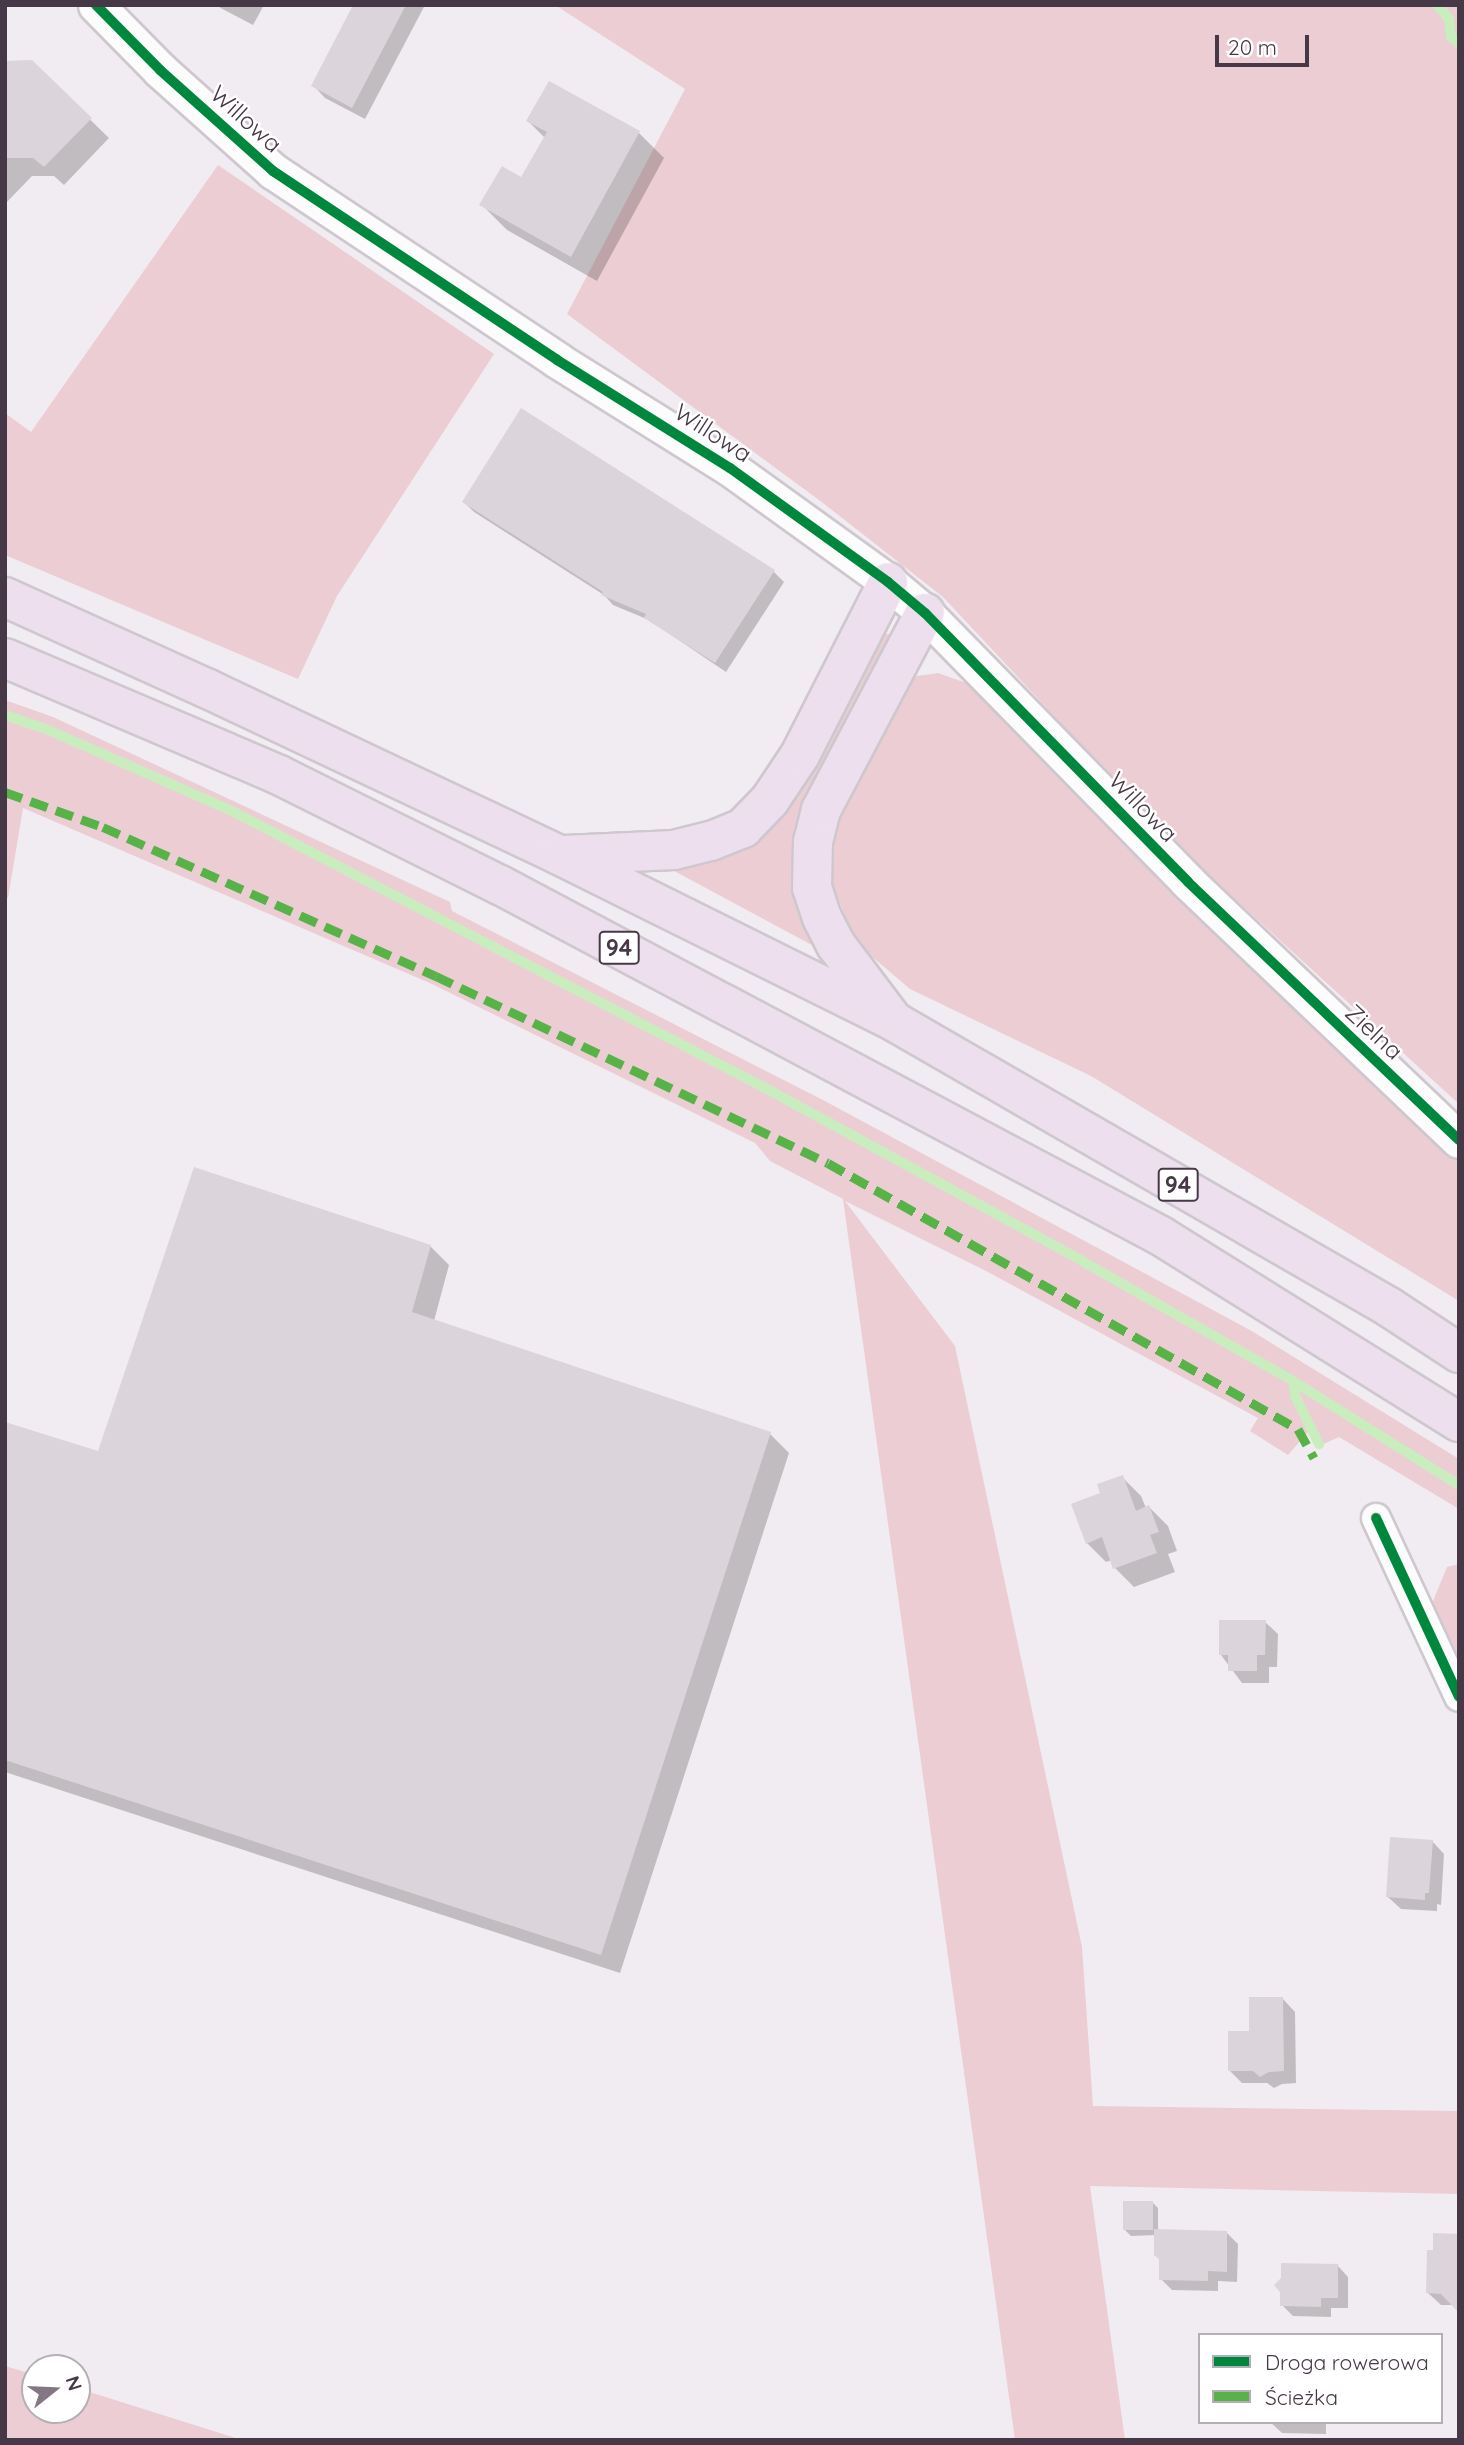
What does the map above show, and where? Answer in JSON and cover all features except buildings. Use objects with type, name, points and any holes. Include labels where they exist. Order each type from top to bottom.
[{"type":"highway","points":[[559,855],[674,850],[711,841],[743,828],[770,800],[800,755],[888,582]]},
{"type":"highway","name":"94","points":[[5,597],[206,688],[559,855],[895,1022],[1389,1307],[1459,1353]]},
{"type":"highway","points":[[895,1022],[836,945],[821,918],[812,888],[813,842],[821,810],[925,613]]},
{"type":"highway","name":"94","points":[[5,658],[67,682],[279,775],[500,885],[1136,1223],[1459,1422]]},
{"type":"highway","points":[[5,673],[67,682]]},
{"type":"street","name":"Willowa","points":[[96,5],[160,70],[273,171],[557,360],[730,468],[888,582],[925,613],[1261,954]]},
{"type":"street","name":"Zielna","points":[[1261,954],[1459,1140]]},
{"type":"street","points":[[1376,1518],[1459,1697]]},
{"type":"shaded area","points":[[555,5],[1459,5],[1459,1104],[1167,837],[943,597],[823,503],[567,314],[685,89]]},
{"type":"shaded area","points":[[218,165],[494,354],[337,596],[298,679],[5,555],[5,413],[31,432]]},
{"type":"shaded area","points":[[891,634],[892,640],[812,802],[825,952],[663,865],[698,860],[877,639]]},
{"type":"shaded area","points":[[938,673],[969,684],[1459,1158],[1459,1301],[1091,1076],[910,989],[856,943],[826,869],[854,767],[896,689],[917,676]]},
{"type":"shaded area","points":[[5,700],[53,717],[450,902],[452,911],[823,1100],[1250,1330],[1459,1459],[1459,1509],[1339,1437],[1317,1447],[1309,1431],[1288,1455],[1250,1431],[1258,1418],[986,1271],[845,1201],[955,1346],[1082,1947],[1093,2106],[1459,2111],[1459,2194],[1090,2186],[1125,2440],[1015,2440],[843,1199],[770,1161],[755,1143],[432,984],[23,808],[8,898],[5,898]]},
{"type":"shaded area","points":[[1459,1564],[1459,1667],[1431,1606],[1447,1567]]},
{"type":"shaded area","points":[[5,2366],[21,2371],[21,2424],[91,2424],[91,2392],[242,2440],[5,2440]]},
{"type":"waterway","points":[[1437,5],[1449,19],[1451,37],[1459,44]]},
{"type":"waterway","points":[[5,715],[46,729],[234,812],[769,1090],[1082,1261],[1293,1381],[1459,1485]]},
{"type":"waterway","points":[[1293,1381],[1295,1396],[1319,1444]]},
{"type":"marked path","points":[[5,792],[103,827],[436,976],[828,1163],[1298,1429],[1314,1458]]},
{"type":"cycle path","points":[[96,5],[160,70],[273,171],[557,360],[730,468],[888,582],[925,613],[1188,882],[1459,1140]]},
{"type":"cycle path","points":[[1376,1518],[1459,1697]]}]
